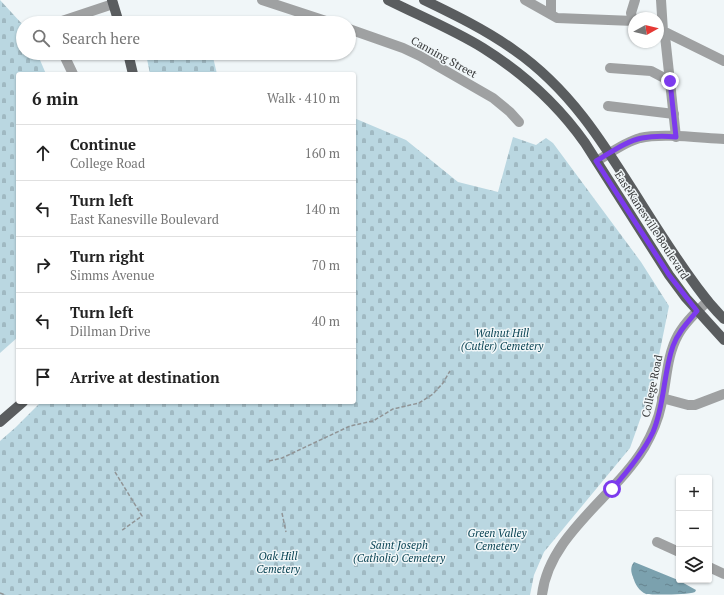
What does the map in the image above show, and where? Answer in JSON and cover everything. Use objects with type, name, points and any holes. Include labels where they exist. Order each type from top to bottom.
[{"type":"main road","name":"East Kanesville Boulevard","points":[[388,0],[484,48],[521,75],[553,104],[572,125],[669,275],[697,311],[724,340]]},
{"type":"main road","name":"East Kanesville Boulevard","points":[[424,0],[486,32],[515,50],[563,92],[578,109],[610,154],[672,251],[708,301],[724,319]]},
{"type":"main road","points":[[112,2],[117,16]]},
{"type":"main road","points":[[130,60],[133,72]]},
{"type":"main road","points":[[0,422],[21,404]]},
{"type":"street","points":[[262,0],[311,16]]},
{"type":"street","points":[[525,0],[557,18],[628,21]]},
{"type":"street","points":[[551,0],[551,14]]},
{"type":"street","points":[[630,12],[635,0]]},
{"type":"street","points":[[661,0],[661,12]]},
{"type":"street","points":[[75,16],[112,2]]},
{"type":"street","points":[[664,30],[724,60]]},
{"type":"street","name":"Canning Street","points":[[356,31],[404,48],[420,56],[493,98],[510,112],[518,122]]},
{"type":"street","points":[[664,46],[670,81],[676,137]]},
{"type":"street","points":[[66,60],[72,72]]},
{"type":"street","points":[[610,68],[651,71],[670,81]]},
{"type":"street","points":[[608,106],[674,114]]},
{"type":"street","points":[[596,161],[641,138],[656,136],[724,139]]},
{"type":"street","name":"College Road","points":[[542,595],[543,585],[548,571],[559,549],[633,465],[644,448],[653,432],[673,345],[678,334],[697,311],[708,301]]},
{"type":"street","points":[[662,398],[688,405],[695,405],[724,394]]},
{"type":"street","points":[[657,542],[676,551]]},
{"type":"street","points":[[712,568],[724,574]]},
{"type":"path","points":[[269,461],[282,458],[350,426],[372,421],[393,410],[419,403],[433,394],[443,383],[450,371]]},
{"type":"path","points":[[115,472],[142,516],[122,531]]},
{"type":"path","points":[[282,513],[286,532]]},
{"type":"path","points":[[0,593],[5,595]]},
{"type":"green space","points":[[0,0],[16,17],[16,60],[40,60],[45,72],[16,72],[16,339],[0,353]]},
{"type":"green space","points":[[147,60],[214,60],[217,72],[150,72]]},
{"type":"green space","name":"Walnut Hill (Cutler) Cemetery","points":[[356,119],[406,140],[458,182],[498,192],[513,137],[536,145],[546,138],[553,143],[641,262],[669,306],[654,380],[630,448],[544,552],[534,575],[530,595],[0,595],[0,441],[39,404],[356,404]]},
{"type":"water","points":[[634,562],[676,579],[676,583],[683,583],[696,590],[695,592],[685,594],[646,594],[636,585],[631,570]]},
{"type":"route","points":[[612,489],[633,465],[653,432],[661,405],[669,358],[673,345],[678,334],[697,311],[669,275],[596,161],[641,138],[656,136],[676,137],[670,81]]},
{"type":"park label","name":"Green Valley Cemetery","points":[[497,539]]},
{"type":"park label","name":"Saint Joseph (Catholic) Cemetery","points":[[399,551]]},
{"type":"park label","name":"Oak Hill Cemetery","points":[[278,562]]}]
